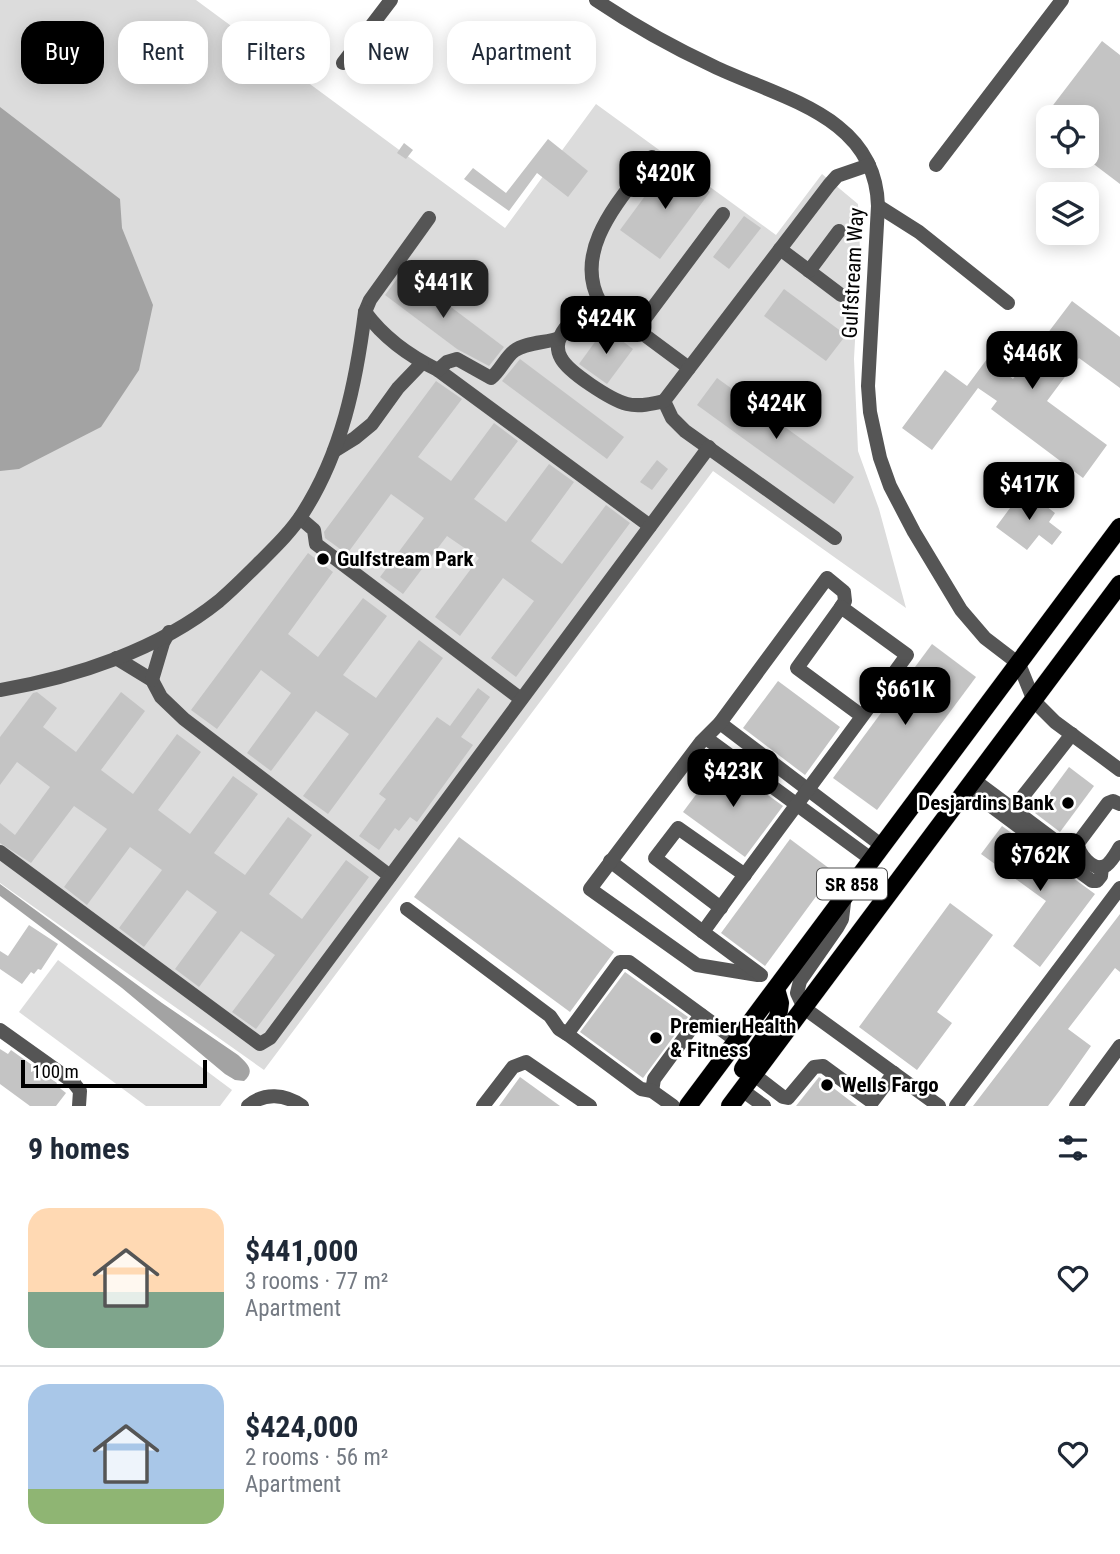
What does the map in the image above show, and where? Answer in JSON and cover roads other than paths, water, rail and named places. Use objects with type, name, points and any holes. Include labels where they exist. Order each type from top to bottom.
[{"type":"main road","name":"SR 858","points":[[688,1106],[1120,527]]},
{"type":"main road","name":"SR 858","points":[[730,1105],[1120,584]]},
{"type":"main road","points":[[730,1105],[736,1078],[769,1032],[780,1011],[776,989]]},
{"type":"street","points":[[343,63],[391,0]]},
{"type":"street","name":"Gulfstream Way","points":[[596,0],[649,33],[702,61],[813,109],[850,137],[869,165],[875,182],[878,206],[868,386],[870,412],[880,458],[890,486],[914,532],[961,610],[985,638],[1019,664]]},
{"type":"street","points":[[936,165],[1062,0]]},
{"type":"street","points":[[652,157],[606,220],[596,240],[592,280],[600,302],[689,368]]},
{"type":"street","points":[[600,302],[565,328],[557,347],[559,356],[566,365],[612,398],[628,405],[664,401],[837,176],[869,165]]},
{"type":"street","points":[[878,206],[919,232],[1008,303]]},
{"type":"street","points":[[637,329],[723,214]]},
{"type":"street","points":[[0,690],[62,676],[116,658],[169,632],[218,602],[274,548],[300,518],[334,451],[351,398],[365,312],[370,300],[429,218]]},
{"type":"street","points":[[808,271],[839,231]]},
{"type":"street","points":[[780,249],[841,295]]},
{"type":"street","points":[[365,312],[378,330],[422,363],[438,370],[650,526]]},
{"type":"street","points":[[438,370],[447,362],[457,359],[491,378],[513,351],[559,338]]},
{"type":"street","points":[[334,451],[372,424],[398,388],[422,363]]},
{"type":"street","points":[[664,401],[672,418],[835,538]]},
{"type":"street","points":[[0,852],[260,1044],[270,1038],[709,447]]},
{"type":"street","points":[[300,518],[314,530],[316,544],[522,699]]},
{"type":"street","points":[[761,975],[697,965],[590,889],[720,723],[827,578],[844,592],[845,601],[797,668],[862,716]]},
{"type":"street","points":[[703,932],[907,655],[841,607]]},
{"type":"street","points":[[152,680],[169,632]]},
{"type":"street","points":[[116,658],[152,680],[161,697],[184,719],[390,876]]},
{"type":"street","points":[[1019,664],[1034,701],[1055,722],[1120,770]]},
{"type":"street","points":[[720,723],[807,788],[876,852]]},
{"type":"street","points":[[1009,814],[1072,734]]},
{"type":"street","points":[[706,738],[796,804],[876,852]]},
{"type":"street","points":[[971,784],[1092,881],[1097,881],[1101,876],[1102,867]]},
{"type":"street","points":[[1079,853],[1079,843],[1108,803],[1120,804]]},
{"type":"street","points":[[1009,814],[1069,851],[1079,853],[1096,866],[1107,865],[1120,847]]},
{"type":"street","points":[[721,908],[655,858],[678,828],[745,875]]},
{"type":"street","points":[[610,861],[776,989]]},
{"type":"street","points":[[957,1106],[1120,888]]},
{"type":"street","points":[[847,892],[842,919],[800,981],[797,993],[804,1008],[939,1106]]},
{"type":"street","points":[[407,909],[550,1016],[559,1029],[641,1089],[652,1091],[673,1106]]},
{"type":"street","points":[[567,1034],[620,962],[625,961],[737,1041]]},
{"type":"street","points":[[652,1091],[654,1079],[701,1015]]},
{"type":"street","points":[[0,1030],[73,1082],[80,1091],[81,1106]]},
{"type":"street","points":[[1076,1106],[1120,1046]]},
{"type":"street","points":[[483,1106],[513,1068],[527,1062],[590,1106]]},
{"type":"street","points":[[754,1074],[788,1098],[814,1067],[823,1066],[872,1105],[894,1073]]},
{"type":"street","points":[[742,1090],[764,1106]]},
{"type":"street","points":[[248,1106],[261,1097],[272,1096],[293,1100],[302,1106]]},
{"type":"place","name":"Gulfstream Park","points":[[323,559]]},
{"type":"place","name":"Desjardins Bank","points":[[1068,803]]},
{"type":"place","name":"Premier Health & Fitness","points":[[656,1038]]},
{"type":"place","name":"Wells Fargo","points":[[827,1085]]}]
